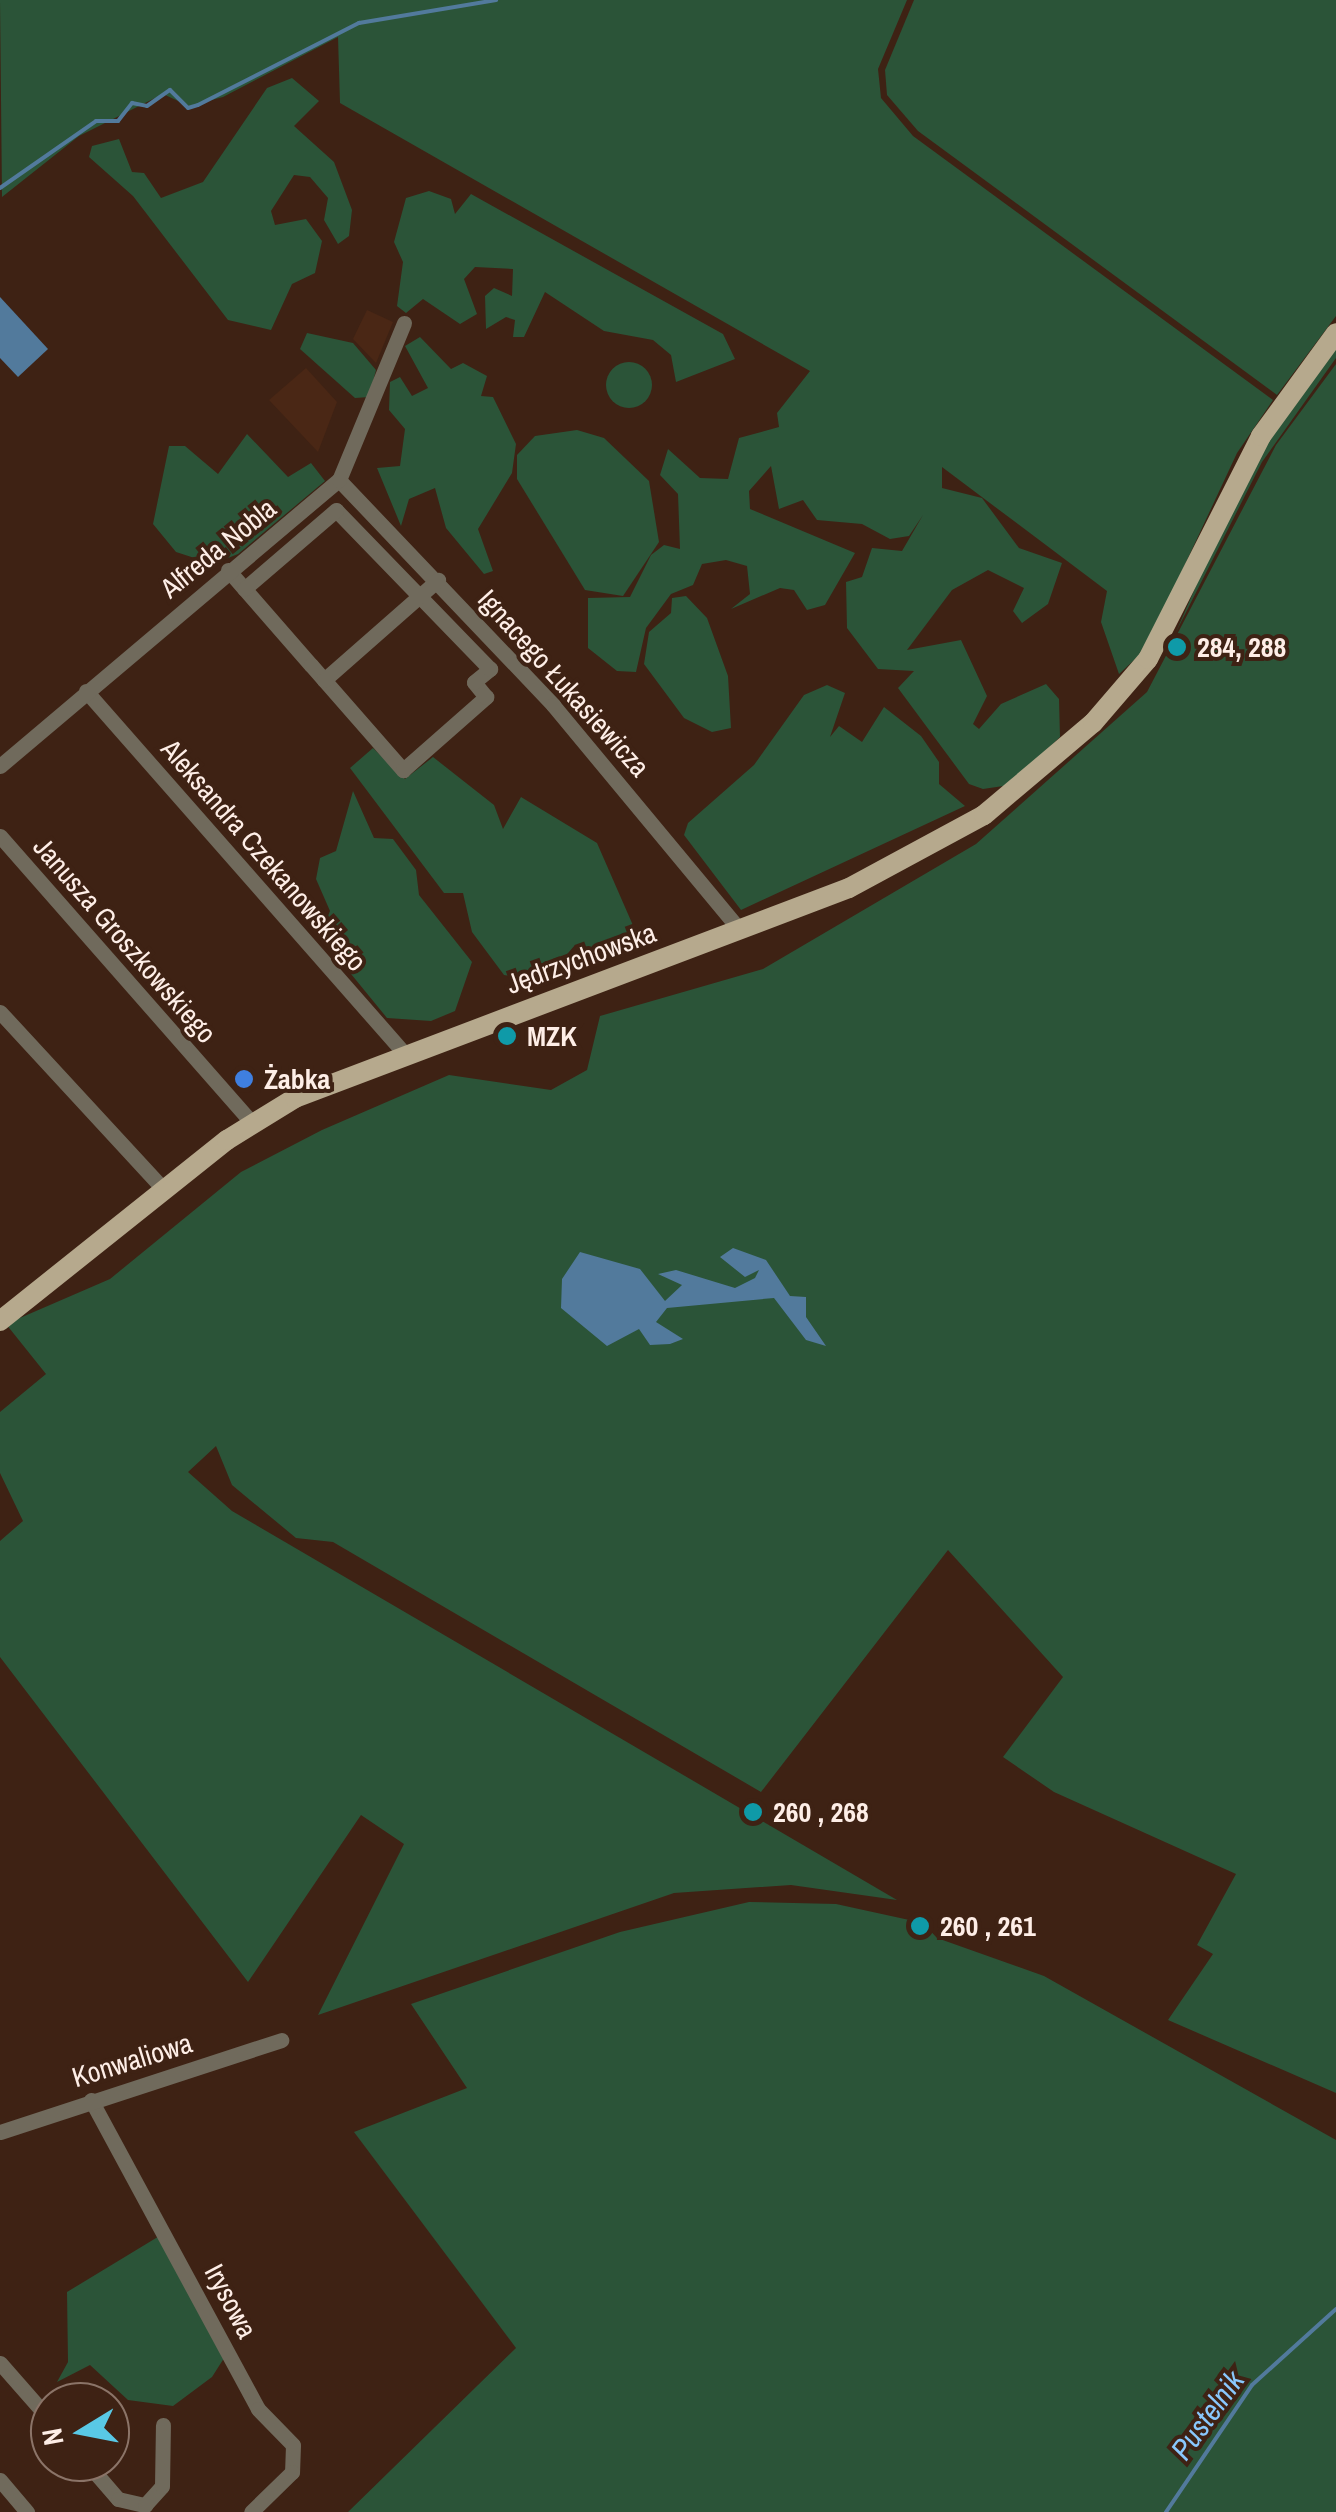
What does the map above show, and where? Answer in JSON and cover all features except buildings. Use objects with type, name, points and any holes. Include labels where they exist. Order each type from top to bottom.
[{"type":"main road","name":"Jędrzychowska","points":[[0,1321],[252,1123],[404,1053],[849,888],[969,825],[1093,723],[1164,634],[1261,436],[1336,333]]},
{"type":"street","name":"Alfreda Nobla","points":[[0,766],[228,570],[340,480],[404,324]]},
{"type":"street","name":"Ignacego Łukasiewicza","points":[[340,480],[438,580],[738,929]]},
{"type":"street","points":[[228,570],[244,589],[403,770],[486,698],[474,682],[490,669],[336,510],[244,589]]},
{"type":"street","points":[[324,680],[438,580]]},
{"type":"street","name":"Aleksandra Czekanowskiego","points":[[86,691],[404,1053]]},
{"type":"street","name":"Janusza Groszkowskiego","points":[[0,836],[252,1123]]},
{"type":"street","points":[[0,1012],[164,1190]]},
{"type":"street","points":[[236,1104],[250,1092]]},
{"type":"street","name":"Konwaliowa","points":[[0,2132],[281,2040]]},
{"type":"street","name":"Irysowa","points":[[91,2100],[258,2410],[293,2445],[292,2472],[251,2512]]},
{"type":"street","points":[[0,2363],[30,2397]]},
{"type":"street","points":[[103,2482],[118,2499],[145,2505],[162,2486],[163,2425]]},
{"type":"street","points":[[0,2480],[26,2512]]},
{"type":"shaded area","points":[[367,310],[393,322],[376,363],[353,339]]},
{"type":"shaded area","points":[[306,368],[337,402],[318,452],[269,400]]},
{"type":"green space","points":[[0,0],[907,0],[878,69],[881,98],[913,136],[1273,400],[1237,453],[1145,650],[1119,674],[1101,622],[1107,591],[942,467],[942,488],[982,498],[1019,548],[1062,563],[1048,604],[1022,623],[1013,611],[1024,588],[988,570],[952,590],[907,650],[961,640],[987,696],[973,724],[979,729],[1001,704],[1046,684],[1059,699],[1060,737],[1010,785],[983,789],[969,784],[898,688],[914,671],[878,669],[847,628],[846,582],[862,577],[872,548],[902,551],[923,515],[909,536],[890,539],[862,524],[817,520],[803,500],[779,509],[771,466],[749,491],[750,509],[855,553],[825,605],[807,610],[794,590],[780,588],[731,609],[750,594],[747,566],[726,560],[702,564],[693,585],[671,594],[646,628],[636,672],[617,671],[588,648],[588,598],[630,597],[651,555],[664,545],[680,549],[678,494],[660,475],[668,449],[700,478],[728,479],[739,438],[779,427],[777,413],[810,371],[340,103],[338,37],[223,97],[189,106],[163,94],[79,136],[2,197]]},
{"type":"green space","points":[[914,0],[1336,0],[1336,316],[1277,395],[918,131],[887,95],[885,70]]},
{"type":"green space","points":[[292,78],[319,101],[294,126],[334,162],[352,210],[349,236],[338,244],[324,220],[328,198],[310,177],[294,175],[271,211],[275,225],[306,219],[322,241],[315,273],[292,284],[271,330],[228,320],[133,196],[89,157],[92,146],[119,139],[132,172],[144,173],[161,198],[203,182],[267,88]]},
{"type":"green space","points":[[429,191],[451,199],[455,214],[471,194],[723,334],[735,359],[676,382],[671,355],[653,340],[604,331],[545,292],[524,337],[513,337],[515,320],[506,317],[486,329],[485,296],[494,288],[512,296],[513,269],[475,267],[464,279],[477,314],[460,324],[423,299],[406,313],[397,306],[403,262],[394,242],[406,198]]},
{"type":"green space","points":[[307,333],[353,343],[376,370],[369,397],[355,398],[300,349]]},
{"type":"green space","points":[[420,337],[451,369],[463,363],[487,376],[481,396],[493,397],[516,444],[512,473],[478,529],[493,571],[484,574],[446,528],[435,488],[409,499],[401,526],[377,468],[400,466],[405,429],[389,410],[390,382],[400,377],[412,396],[428,388],[405,346]]},
{"type":"green space","points":[[1336,341],[1336,358],[1262,462],[1176,632],[1241,482]]},
{"type":"green space","points":[[629,362],[646,368],[652,385],[646,402],[629,408],[612,402],[606,385],[612,368]]},
{"type":"green space","points":[[1336,364],[1336,2093],[1168,2020],[1213,1954],[1197,1945],[1236,1874],[1054,1792],[1003,1757],[1063,1677],[948,1550],[761,1792],[333,1542],[296,1538],[232,1485],[216,1446],[188,1472],[232,1511],[897,1900],[791,1885],[674,1893],[318,2015],[404,1844],[361,1815],[248,1982],[0,1657],[0,1541],[23,1521],[0,1473],[0,1412],[46,1374],[6,1324],[110,1279],[241,1172],[322,1130],[449,1075],[551,1090],[587,1070],[600,1016],[763,969],[976,844],[1147,692],[1276,445]]},
{"type":"green space","points":[[577,430],[604,438],[649,481],[659,542],[623,596],[585,590],[517,479],[517,455],[535,436]]},
{"type":"green space","points":[[247,434],[288,477],[311,463],[325,481],[238,554],[213,564],[176,552],[153,524],[169,446],[185,446],[218,474]]},
{"type":"green space","points":[[686,596],[707,618],[728,676],[731,728],[712,732],[684,718],[644,664],[649,632],[671,613],[672,598]]},
{"type":"green space","points":[[827,685],[845,693],[830,737],[839,726],[862,742],[884,707],[921,736],[939,762],[939,784],[965,806],[741,910],[684,835],[688,823],[754,765],[804,695]]},
{"type":"green space","points":[[373,748],[405,779],[433,757],[494,805],[503,829],[521,797],[597,843],[642,946],[598,964],[575,945],[543,982],[504,975],[472,932],[463,893],[444,893],[350,768]]},
{"type":"green space","points":[[353,791],[374,838],[393,839],[416,870],[419,895],[472,962],[455,1011],[431,1021],[387,1018],[320,936],[330,911],[316,879],[320,858],[336,851]]},
{"type":"green space","points":[[749,1902],[836,1904],[923,1923],[937,1938],[1044,1976],[1336,2140],[1336,2512],[348,2512],[516,2348],[354,2132],[467,2088],[411,2004],[620,1932]]},
{"type":"green space","points":[[161,2235],[226,2355],[212,2377],[173,2406],[130,2400],[130,2382],[108,2382],[90,2365],[57,2382],[68,2362],[67,2292]]},
{"type":"water","points":[[0,297],[48,349],[18,377],[0,358]]},
{"type":"water","points":[[733,1248],[766,1260],[790,1296],[806,1297],[806,1317],[826,1346],[806,1340],[774,1298],[667,1308],[656,1322],[683,1339],[650,1345],[639,1329],[607,1346],[561,1308],[562,1279],[580,1252],[640,1269],[665,1301],[682,1285],[658,1274],[676,1270],[735,1288],[755,1278],[759,1270],[745,1277],[720,1257]]},
{"type":"waterway","points":[[0,188],[96,121],[118,121],[132,103],[147,106],[170,90],[188,108],[359,23],[496,0]]},
{"type":"waterway","name":"Pustelnik","points":[[1166,2512],[1252,2385],[1336,2309]]},
{"type":"place","name":"284, 288","points":[[1177,647]]},
{"type":"place","name":"MZK","points":[[507,1036]]},
{"type":"place","name":"Żabka","points":[[244,1079]]},
{"type":"place","name":"260 , 268","points":[[753,1812]]},
{"type":"place","name":"260 , 261","points":[[920,1926]]}]
